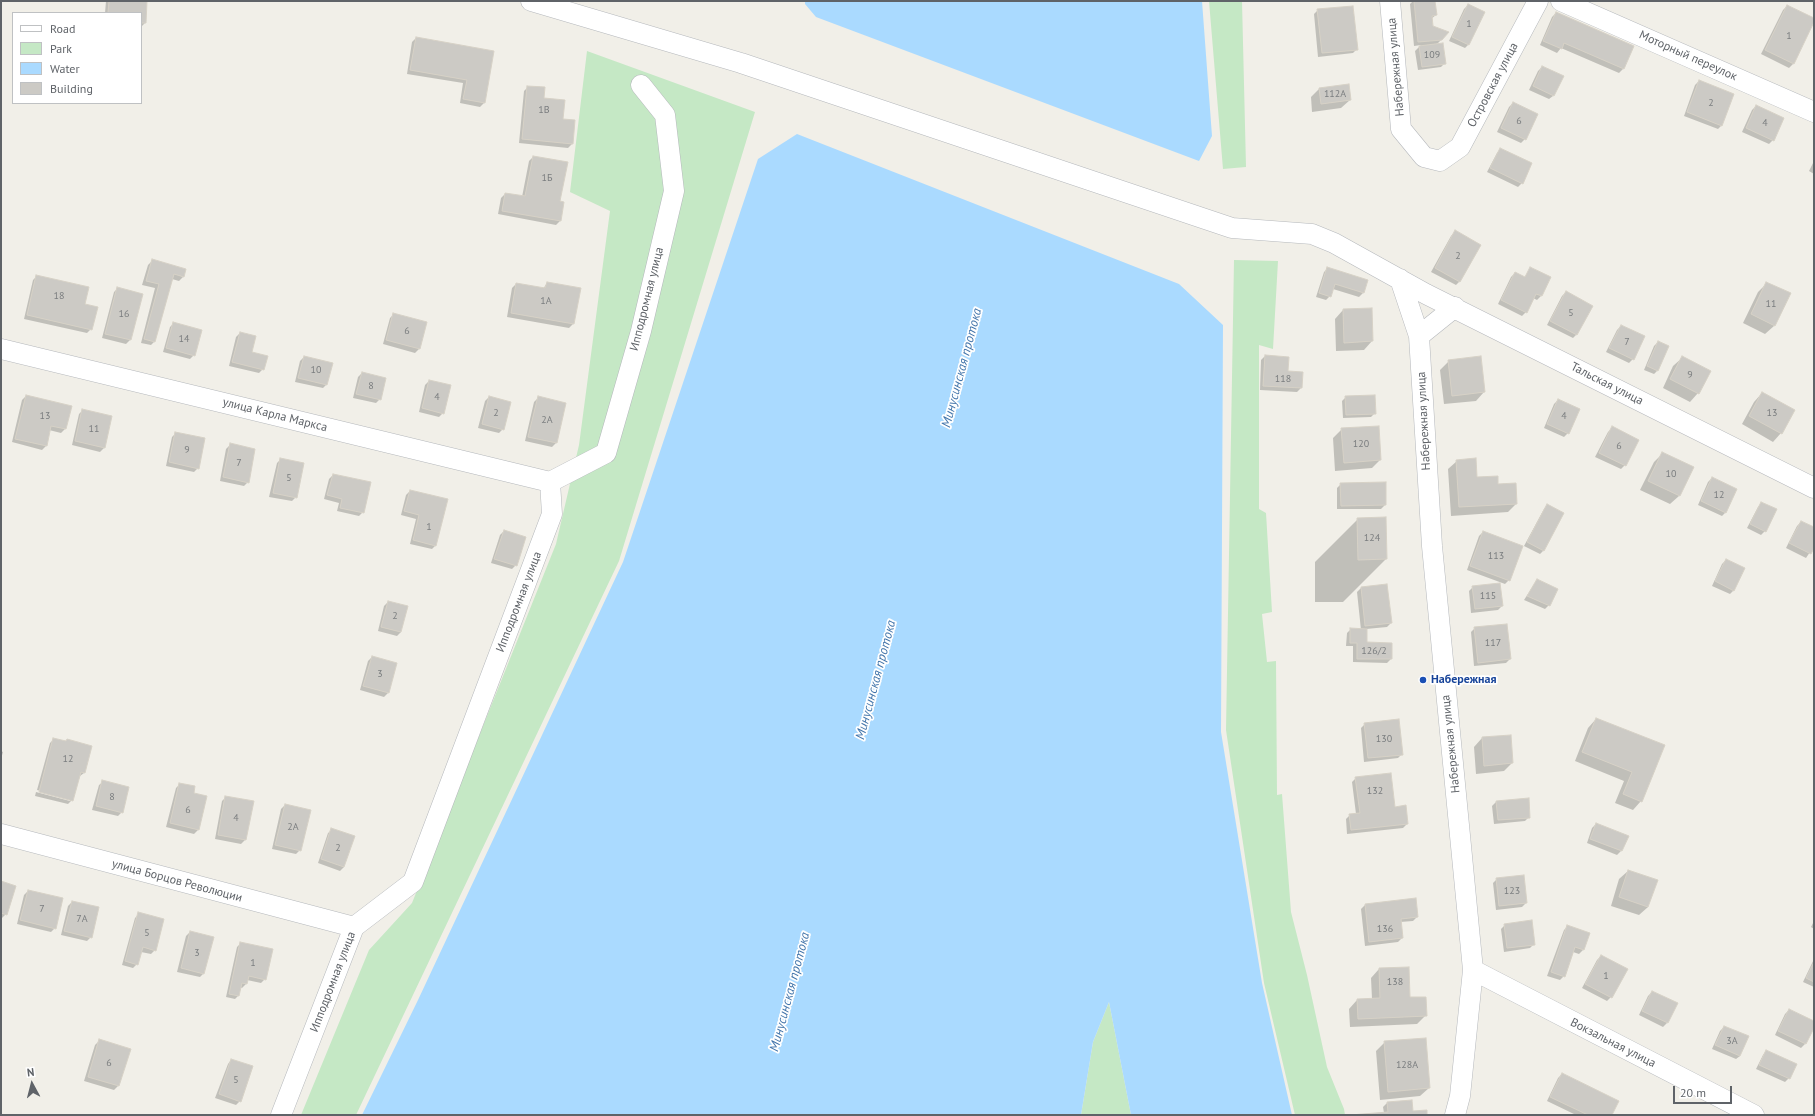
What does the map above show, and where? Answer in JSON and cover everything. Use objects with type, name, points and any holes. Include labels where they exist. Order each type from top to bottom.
[{"type":"street","name":"Тальская улица","points":[[531,1],[741,63],[1232,228],[1312,234],[1334,243],[1455,308],[1814,488]]},
{"type":"street","name":"Набережная улица","points":[[1390,1],[1401,129],[1424,157],[1440,161]]},
{"type":"street","name":"Островская улица","points":[[1440,161],[1460,147],[1538,1]]},
{"type":"street","name":"Моторный переулок","points":[[1561,1],[1814,112]]},
{"type":"street","name":"Ипподромная улица","points":[[281,1115],[354,927],[413,882],[552,514],[550,482],[606,453],[641,331],[674,191],[665,115],[641,84]]},
{"type":"street","name":"Набережная улица","points":[[1400,279],[1419,336],[1432,546],[1473,970],[1460,1096],[1455,1115]]},
{"type":"street","points":[[1419,336],[1455,308]]},
{"type":"street","name":"улица Карла Маркса","points":[[1,348],[550,482]]},
{"type":"street","name":"улица Борцов Революции","points":[[1,834],[354,927]]},
{"type":"street","name":"Вокзальная улица","points":[[1473,970],[1754,1115]]},
{"type":"green space","points":[[1209,1],[1242,1],[1246,167],[1223,169]]},
{"type":"green space","points":[[587,51],[755,112],[619,561],[356,1115],[301,1115],[369,950],[412,903],[556,544],[579,445],[610,211],[570,192]]},
{"type":"green space","points":[[1234,260],[1278,261],[1273,349],[1259,345],[1259,509],[1266,513],[1272,612],[1262,614],[1267,662],[1276,661],[1277,795],[1282,794],[1291,912],[1307,975],[1327,1067],[1345,1115],[1295,1115],[1264,983],[1226,730]]},
{"type":"green space","points":[[1109,1002],[1131,1115],[1081,1115],[1093,1042]]},
{"type":"water","points":[[805,1],[1202,1],[1212,136],[1199,161],[816,17],[805,4]]},
{"type":"water","name":"Минусинская протока","points":[[797,134],[1179,284],[1223,325],[1221,732],[1262,983],[1292,1115],[1131,1115],[1109,1002],[1093,1042],[1081,1115],[362,1115],[418,1000],[623,562],[758,159]]},
{"type":"building","points":[[109,1],[147,1],[146,23],[142,23],[142,12],[108,12]]},
{"type":"building","points":[[1414,1],[1435,1],[1437,15],[1432,16],[1433,26],[1449,32],[1442,40],[1418,42]]},
{"type":"building","points":[[1468,4],[1485,12],[1469,45],[1452,37]]},
{"type":"building","points":[[1787,5],[1814,18],[1814,22],[1794,64],[1765,50]]},
{"type":"building","points":[[1353,6],[1358,50],[1322,53],[1317,9]]},
{"type":"building","points":[[1556,12],[1634,46],[1624,69],[1564,43],[1562,49],[1543,41]]},
{"type":"building","points":[[416,37],[494,51],[485,103],[463,99],[467,80],[410,70]]},
{"type":"building","points":[[1443,43],[1446,64],[1422,67],[1419,46]]},
{"type":"building","points":[[1542,66],[1564,76],[1554,96],[1533,86]]},
{"type":"building","points":[[1699,80],[1734,94],[1722,126],[1687,112]]},
{"type":"building","points":[[1349,84],[1351,100],[1321,104],[1319,88]]},
{"type":"building","points":[[527,86],[545,87],[544,98],[565,100],[563,119],[575,120],[573,144],[522,139]]},
{"type":"building","points":[[1513,102],[1538,114],[1526,140],[1501,128]]},
{"type":"building","points":[[1756,105],[1784,118],[1774,141],[1746,128]]},
{"type":"building","points":[[1500,148],[1532,163],[1523,184],[1490,168]]},
{"type":"building","points":[[533,156],[568,162],[560,201],[564,202],[561,221],[502,211],[505,193],[525,196]]},
{"type":"building","points":[[1455,230],[1481,245],[1460,282],[1435,268]]},
{"type":"building","points":[[152,259],[186,269],[184,277],[174,274],[155,342],[144,339],[159,284],[146,281]]},
{"type":"building","points":[[1327,267],[1368,280],[1364,293],[1335,284],[1331,297],[1319,293]]},
{"type":"building","points":[[1530,267],[1551,277],[1542,296],[1536,294],[1527,313],[1501,300],[1515,272],[1525,277]]},
{"type":"building","points":[[36,275],[89,287],[85,304],[98,307],[92,330],[27,315]]},
{"type":"building","points":[[547,282],[581,288],[574,324],[511,313],[516,283],[545,288]]},
{"type":"building","points":[[1766,282],[1791,293],[1775,326],[1751,314]]},
{"type":"building","points":[[117,287],[143,294],[131,340],[105,334]]},
{"type":"building","points":[[1566,291],[1593,306],[1577,335],[1550,321]]},
{"type":"building","points":[[1372,308],[1373,341],[1344,343],[1343,309]]},
{"type":"building","points":[[393,313],[427,322],[420,349],[386,340]]},
{"type":"building","points":[[173,322],[202,330],[195,356],[166,348]]},
{"type":"building","points":[[1621,325],[1645,336],[1634,360],[1609,348]]},
{"type":"building","points":[[240,332],[256,336],[252,352],[268,356],[264,370],[232,362]]},
{"type":"building","points":[[1658,341],[1669,346],[1658,371],[1647,366]]},
{"type":"building","points":[[1265,355],[1289,357],[1288,371],[1303,372],[1302,388],[1263,386]]},
{"type":"building","points":[[304,356],[333,363],[327,385],[298,378]]},
{"type":"building","points":[[1481,356],[1485,392],[1452,396],[1448,360]]},
{"type":"building","points":[[1682,356],[1711,371],[1699,394],[1670,379]]},
{"type":"building","points":[[362,372],[386,378],[381,400],[356,394]]},
{"type":"building","points":[[429,380],[451,385],[444,414],[422,408]]},
{"type":"building","points":[[1762,392],[1795,410],[1782,434],[1749,416]]},
{"type":"building","points":[[26,395],[72,406],[66,429],[51,426],[47,446],[15,439]]},
{"type":"building","points":[[1375,395],[1376,414],[1346,415],[1345,396]]},
{"type":"building","points":[[489,396],[511,402],[504,430],[482,424]]},
{"type":"building","points":[[538,396],[566,403],[557,443],[528,437]]},
{"type":"building","points":[[1558,399],[1580,409],[1569,434],[1547,424]]},
{"type":"building","points":[[82,409],[112,416],[105,448],[75,441]]},
{"type":"building","points":[[1379,426],[1381,460],[1344,463],[1341,428]]},
{"type":"building","points":[[1612,426],[1639,440],[1626,466],[1599,453]]},
{"type":"building","points":[[175,432],[205,438],[199,469],[169,462]]},
{"type":"building","points":[[230,443],[255,449],[249,483],[223,477]]},
{"type":"building","points":[[1662,452],[1694,467],[1680,496],[1648,481]]},
{"type":"building","points":[[280,458],[304,463],[297,498],[273,493]]},
{"type":"building","points":[[1476,458],[1477,477],[1498,476],[1498,484],[1516,483],[1517,504],[1459,507],[1456,460]]},
{"type":"building","points":[[333,474],[371,482],[364,513],[340,508],[342,499],[327,495]]},
{"type":"building","points":[[1712,477],[1737,489],[1726,513],[1701,501]]},
{"type":"building","points":[[1386,482],[1386,505],[1341,506],[1340,483]]},
{"type":"building","points":[[410,490],[448,499],[436,546],[413,540],[419,515],[404,511]]},
{"type":"building","points":[[1761,502],[1777,509],[1766,532],[1750,524]]},
{"type":"building","points":[[1547,504],[1564,513],[1544,551],[1527,542]]},
{"type":"building","points":[[1386,517],[1387,559],[1358,560],[1357,518]]},
{"type":"building","points":[[1801,521],[1814,527],[1814,548],[1811,554],[1789,543]]},
{"type":"building","points":[[504,530],[526,537],[517,566],[494,559]]},
{"type":"building","points":[[1483,531],[1523,546],[1510,581],[1470,566]]},
{"type":"building","points":[[1726,559],[1745,568],[1734,591],[1715,581]]},
{"type":"building","points":[[1537,579],[1558,589],[1550,606],[1527,596]]},
{"type":"building","points":[[1500,583],[1503,606],[1475,609],[1472,586]]},
{"type":"building","points":[[1387,584],[1392,623],[1365,626],[1361,587]]},
{"type":"building","points":[[388,601],[408,606],[401,632],[381,627]]},
{"type":"building","points":[[1507,624],[1511,659],[1478,663],[1474,627]]},
{"type":"building","points":[[1350,628],[1367,629],[1367,642],[1392,643],[1392,659],[1357,659],[1357,643],[1350,643]]},
{"type":"building","points":[[372,656],[397,663],[389,693],[363,686]]},
{"type":"building","points":[[1596,718],[1665,745],[1642,802],[1623,794],[1632,772],[1582,752]]},
{"type":"building","points":[[1399,719],[1403,755],[1368,758],[1364,723]]},
{"type":"building","points":[[1511,735],[1513,763],[1484,766],[1482,737]]},
{"type":"building","points":[[53,738],[66,741],[67,739],[92,746],[85,773],[81,772],[73,801],[39,792]]},
{"type":"building","points":[[1391,773],[1395,807],[1406,805],[1408,824],[1351,830],[1349,814],[1360,813],[1355,777]]},
{"type":"building","points":[[102,780],[129,787],[123,813],[96,806]]},
{"type":"building","points":[[179,783],[195,786],[194,793],[207,796],[199,830],[170,823]]},
{"type":"building","points":[[225,796],[254,801],[246,840],[218,835]]},
{"type":"building","points":[[1529,798],[1530,818],[1498,820],[1496,801]]},
{"type":"building","points":[[285,804],[311,810],[301,851],[275,845]]},
{"type":"building","points":[[1596,823],[1629,836],[1622,851],[1590,839]]},
{"type":"building","points":[[331,828],[355,836],[344,867],[321,859]]},
{"type":"building","points":[[1628,870],[1658,880],[1648,907],[1619,897]]},
{"type":"building","points":[[1524,875],[1527,903],[1499,906],[1496,878]]},
{"type":"building","points":[[1,881],[16,886],[7,915],[1,913]]},
{"type":"building","points":[[28,890],[63,898],[56,929],[20,920]]},
{"type":"building","points":[[1416,898],[1418,917],[1401,919],[1403,938],[1369,942],[1365,904]]},
{"type":"building","points":[[72,901],[99,907],[92,938],[64,931]]},
{"type":"building","points":[[138,912],[164,919],[156,951],[143,947],[138,965],[125,961]]},
{"type":"building","points":[[1532,920],[1535,945],[1507,948],[1504,924]]},
{"type":"building","points":[[1567,925],[1590,933],[1584,950],[1575,947],[1565,977],[1551,972]]},
{"type":"building","points":[[190,931],[214,937],[204,974],[181,968]]},
{"type":"building","points":[[240,942],[273,949],[266,980],[249,976],[247,984],[242,983],[239,996],[229,994]]},
{"type":"building","points":[[1601,955],[1628,969],[1612,998],[1585,984]]},
{"type":"building","points":[[1814,962],[1814,982],[1806,978]]},
{"type":"building","points":[[1409,967],[1410,997],[1426,997],[1427,1016],[1358,1019],[1357,999],[1380,998],[1379,968]]},
{"type":"building","points":[[1652,991],[1678,1003],[1668,1023],[1642,1011]]},
{"type":"building","points":[[1789,1009],[1814,1021],[1814,1028],[1806,1044],[1778,1031]]},
{"type":"building","points":[[1724,1026],[1749,1036],[1740,1056],[1715,1045]]},
{"type":"building","points":[[1426,1038],[1430,1088],[1388,1092],[1384,1041]]},
{"type":"building","points":[[99,1039],[131,1049],[119,1086],[88,1077]]},
{"type":"building","points":[[1766,1050],[1797,1064],[1790,1079],[1759,1065]]},
{"type":"building","points":[[231,1059],[253,1066],[241,1102],[219,1094]]},
{"type":"building","points":[[1562,1073],[1619,1101],[1612,1115],[1588,1115],[1550,1097]]},
{"type":"building","points":[[1412,1100],[1413,1111],[1427,1110],[1427,1115],[1350,1115],[1388,1112],[1387,1102]]},
{"type":"place","name":"Набережная","points":[[1423,680]]}]
